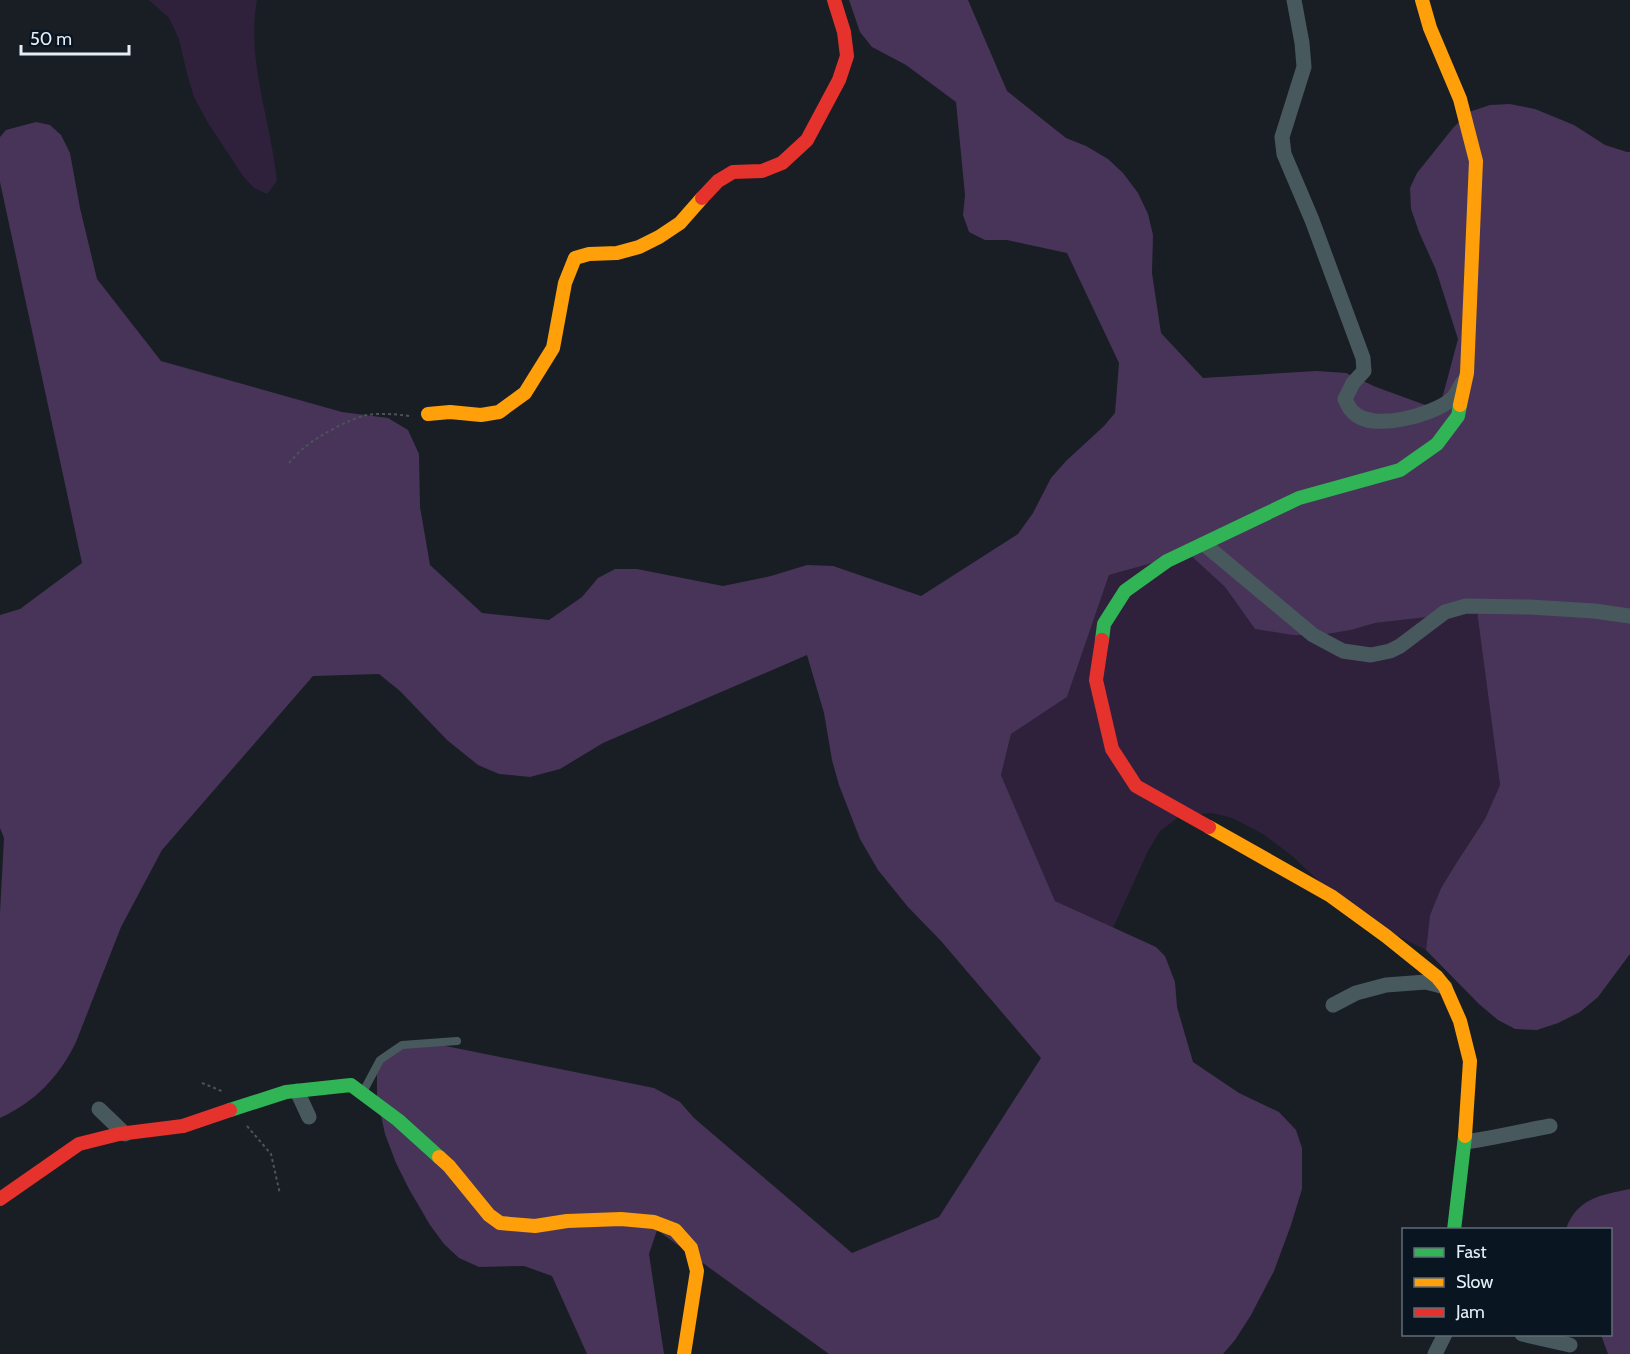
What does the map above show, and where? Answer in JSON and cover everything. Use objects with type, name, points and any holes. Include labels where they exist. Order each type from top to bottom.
[{"type":"street","points":[[428,414],[450,412],[481,415],[499,412],[525,393],[553,348],[565,283],[575,258],[589,254],[617,253],[639,247],[681,223],[718,181],[734,171],[762,171],[782,163],[807,140],[839,80],[847,56],[844,32],[834,0]]},
{"type":"street","points":[[1294,0],[1304,67],[1282,137],[1284,154],[1312,220],[1363,358],[1364,371],[1353,383],[1345,399],[1352,412],[1367,420],[1406,419],[1436,408],[1452,398],[1467,373]]},
{"type":"street","points":[[1422,0],[1430,28],[1460,99],[1476,161],[1467,373],[1458,416],[1437,444],[1400,470],[1299,498],[1167,561],[1125,591],[1104,624],[1096,680],[1112,749],[1136,786],[1331,897],[1386,936],[1437,977],[1445,987],[1460,1022],[1470,1061],[1465,1142],[1454,1228]]},
{"type":"street","points":[[1204,544],[1312,635],[1343,651],[1371,655],[1389,651],[1400,646],[1445,612],[1466,606],[1530,607],[1630,616]]},
{"type":"street","points":[[1333,1005],[1356,993],[1386,985],[1426,982],[1445,987]]},
{"type":"street","points":[[0,1199],[79,1144],[124,1134],[183,1126],[277,1094],[351,1085],[398,1120],[449,1166],[489,1215],[500,1223],[535,1226],[567,1221],[621,1219],[654,1222],[675,1230],[692,1248],[697,1271],[684,1354]]},
{"type":"street","points":[[297,1091],[309,1117]]},
{"type":"street","points":[[99,1109],[124,1134]]},
{"type":"street","points":[[1465,1142],[1497,1138],[1550,1126]]},
{"type":"street","points":[[1435,1354],[1444,1336]]},
{"type":"street","points":[[1526,1336],[1570,1346]]},
{"type":"lane","points":[[363,1093],[380,1060],[402,1045],[457,1041]]},
{"type":"path","points":[[289,463],[304,447],[319,437],[365,416],[428,414]]},
{"type":"path","points":[[234,1110],[271,1154],[280,1194]]},
{"type":"shaded area","points":[[149,0],[257,0],[254,23],[257,68],[277,181],[267,194],[254,188],[243,176],[208,123],[194,97],[179,39],[169,18]]},
{"type":"shaded area","points":[[849,0],[968,0],[1007,91],[1066,138],[1108,159],[1123,173],[1138,193],[1148,214],[1153,235],[1152,273],[1161,333],[1203,378],[1316,371],[1346,373],[1376,387],[1439,410],[1458,339],[1436,270],[1411,209],[1410,188],[1417,173],[1469,112],[1490,105],[1510,104],[1535,109],[1574,125],[1605,145],[1630,152],[1630,954],[1598,997],[1580,1012],[1558,1023],[1537,1030],[1515,1029],[1498,1020],[1479,1004],[1426,950],[1430,915],[1441,888],[1485,819],[1500,785],[1477,611],[1375,623],[1321,635],[1293,635],[1255,629],[1225,587],[1188,553],[1109,575],[1067,697],[1011,734],[1001,775],[1055,901],[1156,947],[1165,956],[1175,982],[1177,1007],[1193,1062],[1239,1093],[1279,1112],[1296,1130],[1302,1148],[1302,1189],[1291,1225],[1274,1271],[1251,1315],[1223,1354],[829,1354],[657,1230],[649,1254],[664,1354],[587,1354],[552,1276],[524,1266],[479,1267],[459,1258],[444,1244],[430,1225],[396,1163],[385,1134],[377,1097],[377,1066],[383,1054],[421,1041],[654,1088],[680,1102],[694,1118],[852,1253],[939,1217],[1041,1058],[941,941],[908,907],[878,870],[860,839],[839,785],[824,713],[807,655],[603,743],[560,769],[530,777],[499,774],[478,765],[447,740],[400,691],[379,674],[313,676],[162,850],[121,927],[69,1055],[45,1087],[13,1112],[0,1118],[0,913],[4,838],[0,828],[0,615],[20,609],[82,563],[0,182],[0,137],[6,130],[36,122],[50,125],[61,135],[70,153],[97,279],[161,361],[342,412],[388,418],[408,430],[419,454],[420,507],[430,565],[482,613],[549,620],[582,597],[598,578],[615,569],[637,569],[723,586],[771,576],[807,565],[833,566],[921,596],[1018,534],[1033,513],[1051,478],[1115,413],[1119,363],[1067,253],[1007,240],[985,240],[969,232],[963,215],[965,195],[956,102],[906,65],[872,47],[860,32]]},
{"type":"shaded area","points":[[1188,553],[1225,587],[1255,629],[1321,635],[1375,623],[1477,610],[1500,785],[1485,819],[1441,888],[1430,915],[1426,950],[1370,922],[1263,834],[1232,818],[1212,813],[1180,816],[1160,831],[1148,851],[1113,928],[1055,901],[1001,775],[1011,734],[1067,697],[1109,575]]},
{"type":"shaded area","points":[[1630,1189],[1630,1354],[1608,1354],[1601,1336],[1612,1336],[1612,1228],[1566,1228],[1583,1204],[1609,1193]]},
{"type":"traffic: fast","points":[[1102,640],[1104,624],[1125,591],[1167,561],[1299,498],[1400,470],[1437,444],[1458,416],[1460,405]]},
{"type":"traffic: fast","points":[[230,1110],[286,1092],[351,1085],[398,1120],[439,1157]]},
{"type":"traffic: fast","points":[[1454,1228],[1465,1136]]},
{"type":"traffic: slow","points":[[1422,0],[1430,28],[1460,99],[1476,161],[1467,373],[1460,405]]},
{"type":"traffic: slow","points":[[428,414],[450,412],[481,415],[499,412],[525,393],[553,348],[565,283],[575,258],[589,254],[617,253],[639,247],[680,223],[702,198]]},
{"type":"traffic: slow","points":[[1209,827],[1331,896],[1437,977],[1445,987],[1460,1021],[1470,1061],[1465,1136]]},
{"type":"traffic: slow","points":[[439,1157],[489,1215],[500,1223],[535,1226],[567,1221],[621,1219],[654,1222],[675,1230],[691,1248],[697,1271],[684,1354]]},
{"type":"traffic: jam","points":[[702,198],[718,181],[733,172],[762,171],[782,163],[807,140],[839,80],[847,56],[844,32],[834,0]]},
{"type":"traffic: jam","points":[[1102,640],[1096,680],[1112,749],[1136,786],[1209,827]]},
{"type":"traffic: jam","points":[[0,1199],[79,1144],[119,1134],[183,1126],[230,1110]]}]
